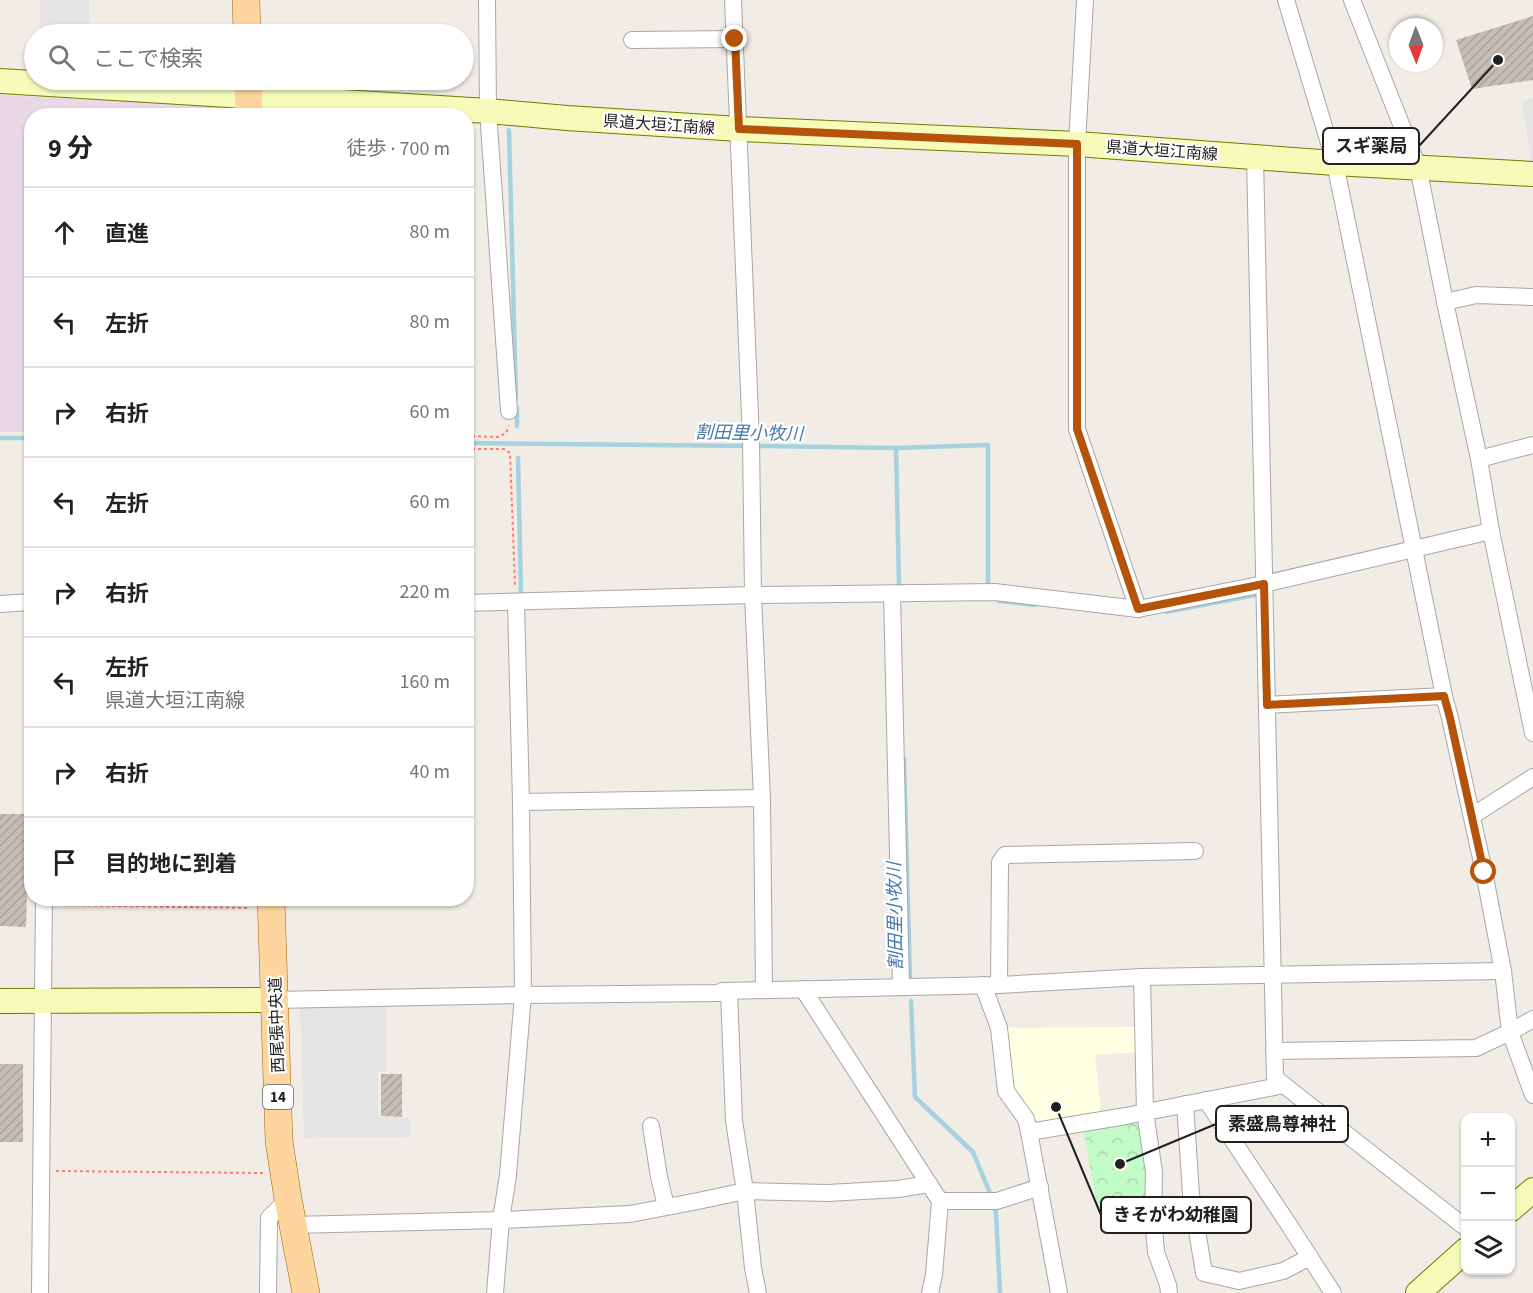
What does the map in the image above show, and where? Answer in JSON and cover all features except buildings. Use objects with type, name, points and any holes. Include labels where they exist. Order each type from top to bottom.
[{"type":"main road","points":[[246,0],[247,24]]},
{"type":"main road","name":"県道大垣江南線","points":[[0,81],[24,83]]},
{"type":"main road","name":"県道大垣江南線","points":[[140,90],[437,108]]},
{"type":"main road","name":"県道大垣江南線","points":[[474,110],[739,129],[1077,144],[1335,163],[1533,174]]},
{"type":"main road","name":"西尾張中央道","points":[[271,906],[279,1140],[306,1293]]},
{"type":"main road","points":[[0,1001],[275,1000]]},
{"type":"main road","points":[[1515,1206],[1533,1190]]},
{"type":"main road","points":[[1418,1293],[1440,1285],[1461,1257]]},
{"type":"street","points":[[487,0],[488,111],[509,411]]},
{"type":"street","points":[[733,0],[751,446],[753,595],[762,798],[764,990]]},
{"type":"street","points":[[1085,0],[1077,144],[1077,429],[1138,609]]},
{"type":"street","points":[[1286,0],[1335,163],[1444,696],[1472,816],[1503,971],[1510,1032],[1533,1095]]},
{"type":"street","points":[[1352,0],[1418,167],[1533,733]]},
{"type":"street","points":[[632,40],[735,39]]},
{"type":"street","points":[[1255,157],[1275,1078],[1461,1224]]},
{"type":"street","points":[[1444,302],[1476,295],[1533,297]]},
{"type":"street","points":[[1479,459],[1533,445]]},
{"type":"street","points":[[474,603],[753,595],[995,592],[1138,609],[1264,584],[1491,531]]},
{"type":"street","points":[[892,594],[900,986]]},
{"type":"street","points":[[0,604],[24,602]]},
{"type":"street","points":[[495,1293],[501,1220],[508,1175],[523,995],[516,603]]},
{"type":"street","points":[[1267,705],[1444,696]]},
{"type":"street","points":[[1472,816],[1533,777]]},
{"type":"street","points":[[521,802],[762,798]]},
{"type":"street","points":[[1059,1293],[1026,1119],[1006,1091],[999,1028],[991,985],[1000,862],[1005,855],[1195,851]]},
{"type":"street","points":[[40,1293],[44,906]]},
{"type":"street","points":[[275,1000],[719,993],[722,991],[991,985],[1142,977],[1503,971]]},
{"type":"street","points":[[1142,977],[1145,1112],[1154,1172],[1156,1252],[1169,1293]]},
{"type":"street","points":[[802,989],[940,1201],[934,1275],[930,1293]]},
{"type":"street","points":[[729,991],[734,1121],[758,1293]]},
{"type":"street","points":[[1274,1051],[1476,1048],[1533,1019]]},
{"type":"street","points":[[1029,1132],[1284,1085]]},
{"type":"street","points":[[1206,1100],[1333,1293]]},
{"type":"street","points":[[1185,1104],[1191,1194],[1204,1273],[1239,1281],[1282,1271],[1310,1257]]},
{"type":"street","points":[[651,1126],[666,1206]]},
{"type":"street","points":[[268,1293],[269,1218],[288,1199],[501,1220],[630,1214],[745,1191],[828,1193],[897,1189],[929,1184]]},
{"type":"street","points":[[940,1201],[993,1202],[1040,1187]]},
{"type":"path","points":[[474,436],[498,437],[506,433],[510,426],[509,411]]},
{"type":"path","points":[[474,449],[504,449],[510,453],[516,603]]},
{"type":"path","points":[[40,1171],[288,1199]]},
{"type":"shaded area","points":[[40,0],[89,0],[90,24],[40,24]]},
{"type":"shaded area","points":[[0,95],[225,108],[24,108],[24,432],[0,432]]},
{"type":"shaded area","points":[[1533,98],[1533,174],[1522,101]]},
{"type":"shaded area","points":[[386,1004],[387,1072],[378,1072],[378,1117],[410,1118],[411,1137],[304,1138],[300,1006]]},
{"type":"shaded area","points":[[1134,1027],[1143,1052],[1095,1055],[1101,1112],[1037,1122],[1016,1092],[999,1028]]},
{"type":"green space","points":[[1145,1112],[1153,1206],[1097,1208],[1082,1123]]},
{"type":"waterway","points":[[509,130],[516,399]]},
{"type":"waterway","points":[[517,408],[517,426]]},
{"type":"waterway","name":"割田里小牧川","points":[[0,438],[24,438]]},
{"type":"waterway","name":"割田里小牧川","points":[[474,443],[747,446]]},
{"type":"waterway","points":[[896,448],[988,445],[988,584]]},
{"type":"waterway","name":"割田里小牧川","points":[[756,446],[896,448],[899,584]]},
{"type":"waterway","points":[[518,458],[521,592]]},
{"type":"waterway","points":[[1166,612],[1255,595]]},
{"type":"waterway","points":[[999,601],[1035,605]]},
{"type":"waterway","name":"割田里小牧川","points":[[904,759],[910,978]]},
{"type":"waterway","name":"割田里小牧川","points":[[911,1001],[915,1097],[973,1152],[992,1198]]},
{"type":"waterway","name":"割田里小牧川","points":[[994,1206],[1000,1293]]},
{"type":"place","name":"スギ薬局","points":[[1498,60]]},
{"type":"place","name":"きそがわ幼稚園","points":[[1056,1107]]},
{"type":"place","name":"素盛鳥尊神社","points":[[1120,1164]]},
{"type":"route","points":[[735,39],[739,129],[1077,144],[1077,429],[1138,609],[1264,584],[1267,705],[1444,696],[1484,872]]}]
